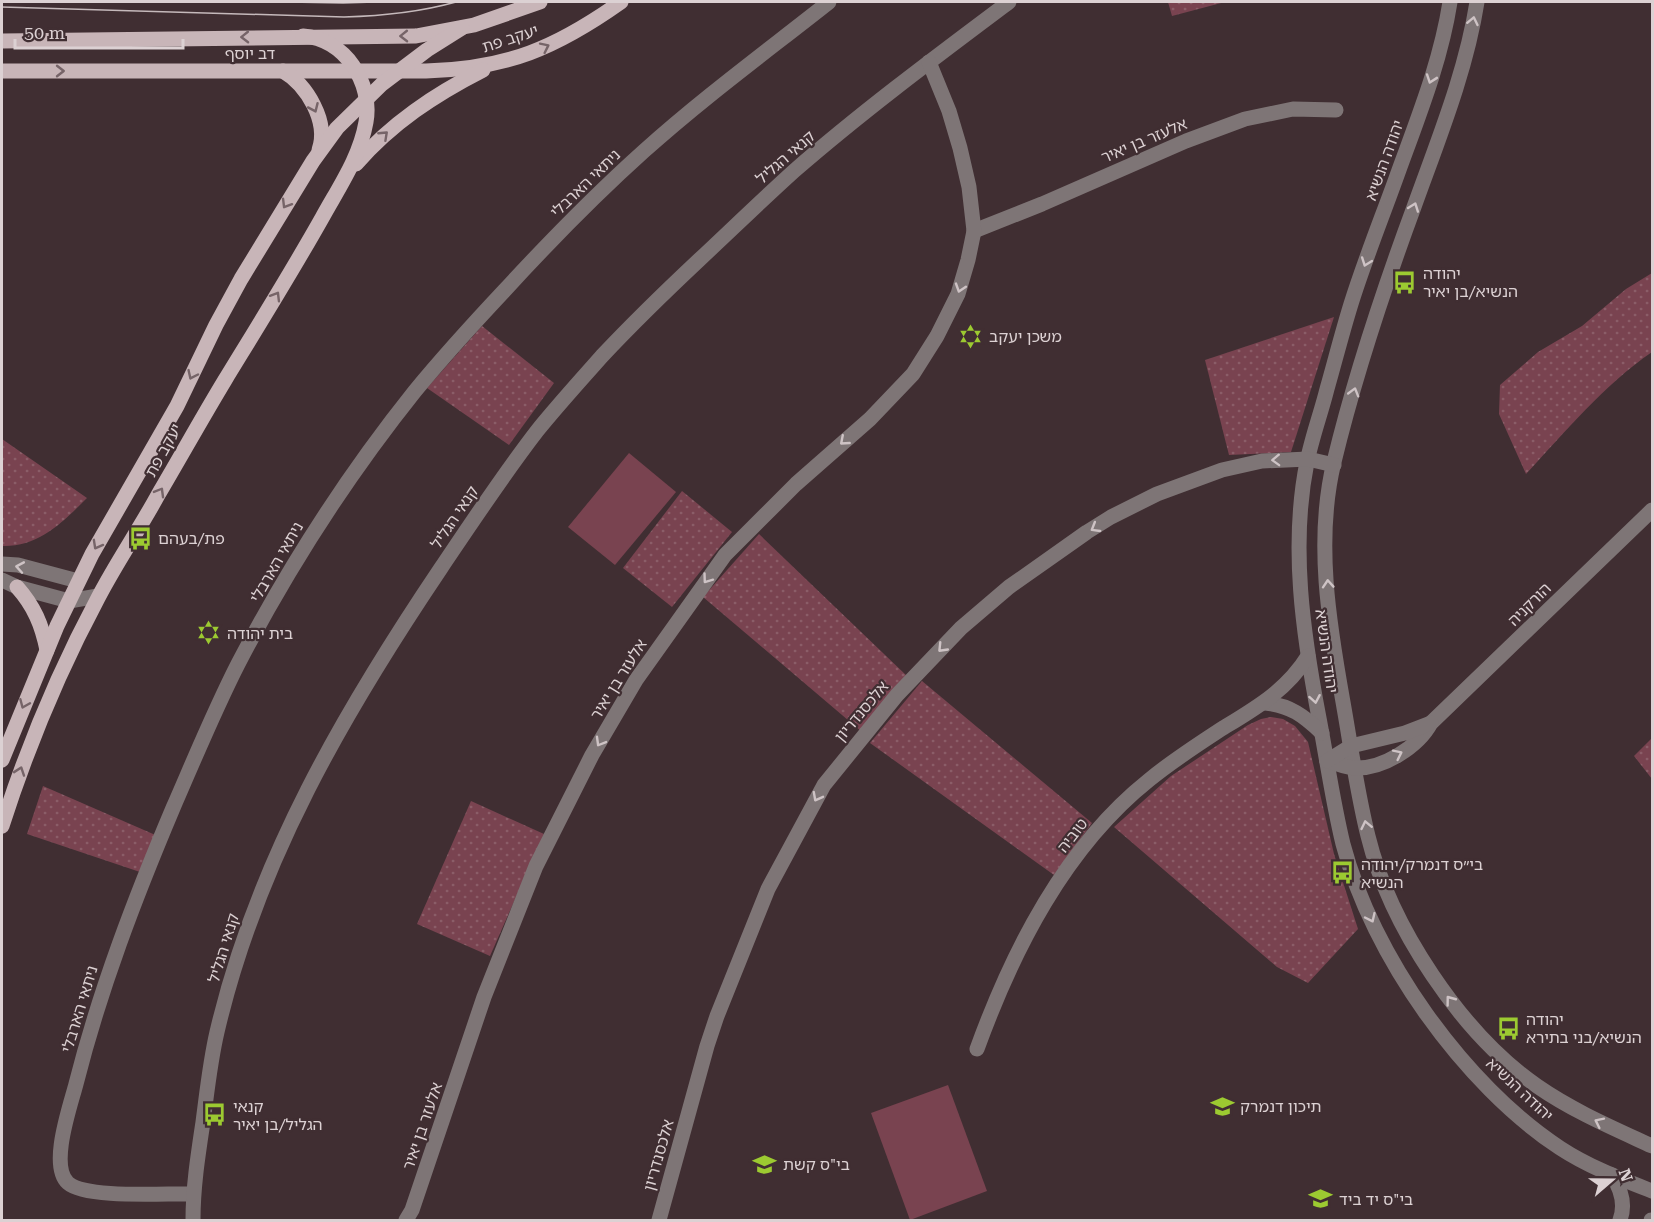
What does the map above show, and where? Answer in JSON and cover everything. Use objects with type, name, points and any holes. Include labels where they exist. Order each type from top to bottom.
[{"type":"main road","name":"יעקב פת","points":[[303,36],[416,36],[462,28],[540,2]]},
{"type":"main road","name":"יעקב פת","points":[[356,70],[446,70],[495,64],[542,49],[591,22],[621,2]]},
{"type":"main road","name":"יעקב פת","points":[[2,760],[78,581],[115,510],[177,406],[241,279],[317,154],[337,128],[398,71],[462,28]]},
{"type":"main road","name":"יעקב פת","points":[[2,826],[44,709],[98,596],[198,424],[307,245],[345,178],[364,134],[366,99],[362,81],[356,70],[347,57],[335,47],[320,39],[303,36]]},
{"type":"main road","name":"דב יוסף","points":[[2,41],[303,36]]},
{"type":"main road","points":[[345,178],[374,145],[409,114],[443,92],[495,64]]},
{"type":"main road","name":"דב יוסף","points":[[2,70],[356,70]]},
{"type":"main road","points":[[283,71],[298,82],[315,109],[321,126],[322,140],[317,154]]},
{"type":"main road","points":[[17,586],[38,616],[47,650]]},
{"type":"street","name":"ניתאי הארבלי","points":[[193,1194],[91,1192],[68,1183],[58,1167],[64,1132],[88,1036],[112,962],[152,858],[209,725],[239,663],[321,521],[371,448],[416,390],[477,319],[580,211],[645,150],[829,2]]},
{"type":"street","name":"קנאי הגליל","points":[[193,1221],[193,1194],[210,1064],[217,1029],[239,950],[258,897],[305,793],[362,690],[421,599],[537,432],[605,353],[797,168],[929,62],[1010,2]]},
{"type":"street","name":"יהודה הנשיא","points":[[1450,2],[1434,68],[1352,302],[1308,459],[1301,501],[1298,545],[1308,656],[1344,846],[1360,893],[1381,939],[1442,1036],[1490,1091],[1561,1149],[1611,1175],[1653,1191]]},
{"type":"street","name":"יהודה הנשיא","points":[[1477,2],[1460,76],[1377,310],[1334,465],[1327,505],[1325,544],[1330,623],[1369,839],[1384,883],[1408,934],[1446,995],[1466,1020],[1495,1050],[1535,1085],[1594,1120],[1653,1146]]},
{"type":"street","name":"אלעזר בן יאיר","points":[[406,1221],[412,1210],[484,997],[536,866],[592,755],[636,680],[725,555],[796,484],[870,419],[913,374],[938,336],[958,294],[974,231],[969,187],[949,111],[929,62]]},
{"type":"street","name":"אלעזר בן יאיר","points":[[974,231],[1186,141],[1245,119],[1293,109],[1336,110]]},
{"type":"street","name":"אלכסנדריון","points":[[659,1221],[707,1046],[768,889],[824,785],[897,695],[961,628],[1009,587],[1087,532],[1157,494],[1222,470],[1262,461],[1308,459],[1334,465]]},
{"type":"street","name":"הורקניה","points":[[1327,761],[1355,768],[1382,762],[1403,753],[1424,735],[1431,723],[1653,510]]},
{"type":"street","points":[[2,564],[78,581]]},
{"type":"street","points":[[2,580],[69,601],[98,596]]},
{"type":"street","name":"טוביה","points":[[977,1049],[991,1012],[1041,908],[1090,839],[1114,811],[1148,781],[1189,750],[1265,703],[1292,679],[1308,656]]},
{"type":"street","points":[[1265,703],[1280,704],[1290,708],[1310,721],[1322,733]]},
{"type":"street","name":"הורקניה","points":[[1327,761],[1351,746],[1404,734],[1431,723]]},
{"type":"street","points":[[1611,1175],[1618,1185],[1623,1200],[1623,1213],[1620,1221]]},
{"type":"shaded area","points":[[1168,2],[1225,2],[1172,16]]},
{"type":"shaded area","points":[[1652,273],[1652,352],[1602,394],[1526,474],[1499,414],[1500,385],[1538,352],[1582,326],[1626,289]]},
{"type":"shaded area","points":[[1334,317],[1291,452],[1229,455],[1205,360]]},
{"type":"shaded area","points":[[482,326],[554,383],[509,445],[427,388]]},
{"type":"shaded area","points":[[2,439],[87,498],[69,516],[39,538],[2,546]]},
{"type":"shaded area","points":[[629,453],[676,492],[615,565],[568,527]]},
{"type":"shaded area","points":[[682,491],[732,532],[672,607],[623,568]]},
{"type":"shaded area","points":[[759,534],[908,677],[862,732],[703,597]]},
{"type":"shaded area","points":[[922,681],[1092,823],[1054,875],[870,743]]},
{"type":"shaded area","points":[[1271,717],[1283,719],[1295,726],[1308,742],[1334,854],[1358,929],[1308,983],[1277,967],[1114,827],[1171,776],[1248,725]]},
{"type":"shaded area","points":[[1652,738],[1652,779],[1634,756]]},
{"type":"shaded area","points":[[43,786],[160,837],[140,872],[27,834]]},
{"type":"shaded area","points":[[471,801],[544,834],[490,956],[417,924]]},
{"type":"shaded area","points":[[948,1085],[987,1191],[910,1220],[871,1113]]},
{"type":"tram line","points":[[288,2],[375,2]]},
{"type":"tram line","points":[[2,7],[344,17],[401,13],[456,2]]},
{"type":"place","name":"יהודה הנשיא/בן יאיר","points":[[1405,282]]},
{"type":"place","name":"משכן יעקב","points":[[971,336]]},
{"type":"place","name":"פת/בעהם","points":[[140,538]]},
{"type":"place","name":"בית יהודה","points":[[209,633]]},
{"type":"place","name":"בי״ס דנמרק/יהודה הנשיא","points":[[1343,873]]},
{"type":"place","name":"יהודה הנשיא/בני בתירא","points":[[1508,1028]]},
{"type":"place","name":"תיכון דנמרק","points":[[1222,1106]]},
{"type":"place","name":"קנאי הגליל/בן יאיר","points":[[215,1115]]},
{"type":"place","name":"בי\"ס קשת","points":[[765,1164]]},
{"type":"place","name":"בי\"ס יד ביד","points":[[1321,1199]]}]
